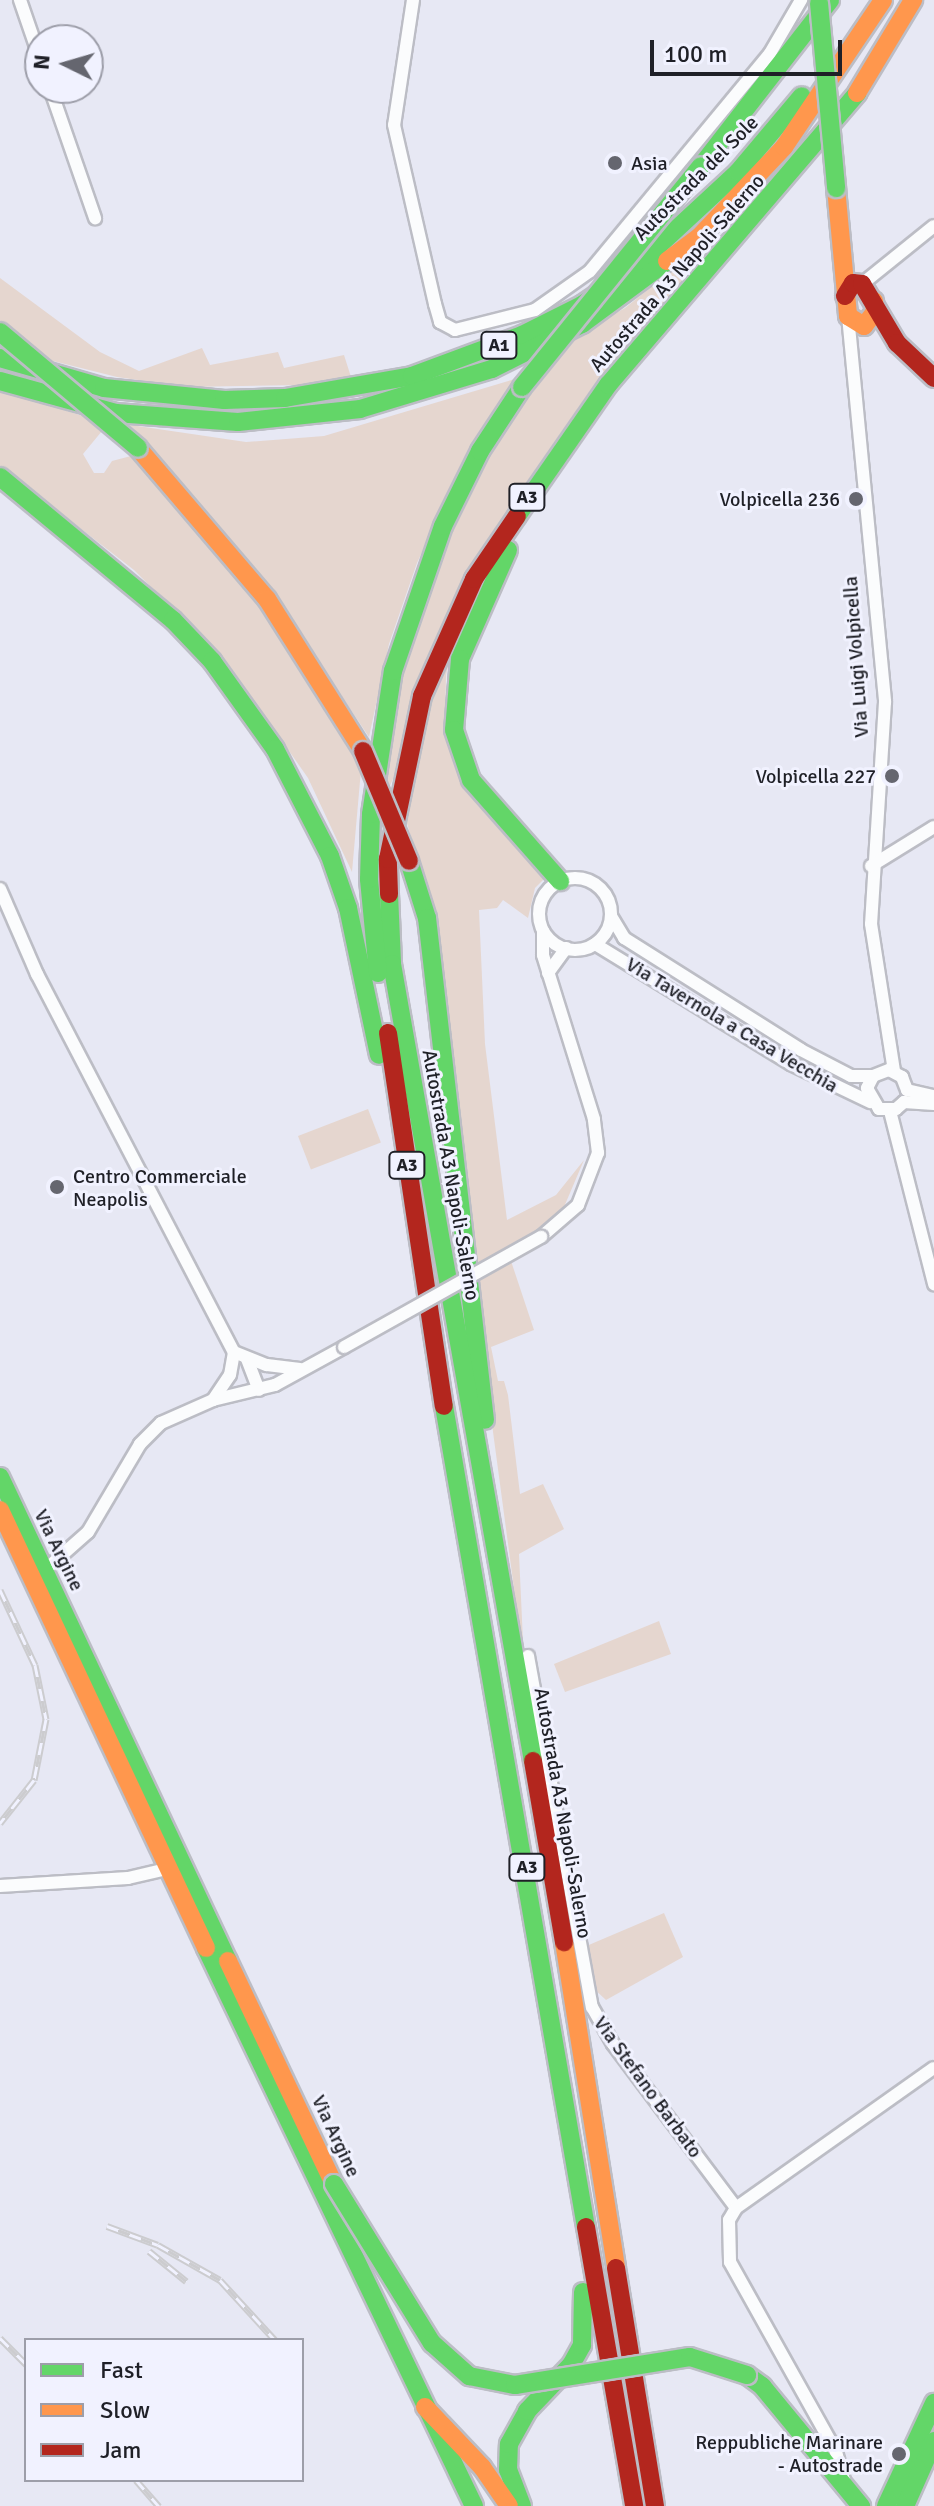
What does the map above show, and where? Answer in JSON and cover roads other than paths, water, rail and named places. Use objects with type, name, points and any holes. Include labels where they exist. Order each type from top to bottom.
[{"type":"main road","name":"Autostrada del Sole","points":[[0,358],[104,388],[224,400],[356,389],[483,351],[582,305],[678,232],[783,121],[865,0]]},
{"type":"main road","name":"Autostrada del Sole","points":[[0,381],[116,413],[238,422],[360,409],[413,397],[506,363],[616,303],[718,219],[807,117],[883,0]]},
{"type":"main road","name":"Autostrada A3 Napoli-Salerno","points":[[657,2506],[551,1864],[498,1586],[392,964],[388,859],[397,797],[422,696],[474,579],[608,385],[857,95],[913,0]]},
{"type":"main road","name":"Autostrada A3 Napoli-Salerno","points":[[634,2506],[416,1229],[372,936],[369,879],[374,772],[393,671],[426,567],[480,451],[522,387],[701,166],[818,1]]},
{"type":"main road","points":[[818,1],[843,257],[862,292],[897,343],[934,378]]},
{"type":"main road","points":[[560,881],[471,780],[454,730],[460,659],[524,522],[712,263]]},
{"type":"main road","points":[[857,322],[872,319],[862,292]]},
{"type":"main road","points":[[857,322],[862,292]]},
{"type":"main road","points":[[857,322],[897,343]]},
{"type":"main road","points":[[0,332],[138,448],[267,599],[363,751],[409,861],[427,918],[445,1058],[498,1586]]},
{"type":"main road","points":[[0,477],[134,583],[183,630],[249,710],[300,793],[348,908],[416,1229]]},
{"type":"main road","name":"Via Argine","points":[[0,1477],[38,1574],[177,1866],[334,2184],[432,2343],[450,2364],[469,2376],[515,2385],[690,2357],[747,2375],[861,2506]]},
{"type":"main road","name":"Via Argine","points":[[0,1510],[38,1574]]},
{"type":"main road","name":"Via Argine","points":[[177,1866],[425,2407],[474,2506]]},
{"type":"main road","points":[[522,2506],[508,2470],[509,2444],[527,2411],[571,2365],[586,2324],[559,2067]]},
{"type":"main road","points":[[886,2506],[934,2403]]},
{"type":"main road","points":[[425,2407],[482,2467],[509,2506]]},
{"type":"main road","points":[[905,2506],[934,2441]]},
{"type":"street","points":[[20,0],[28,24]]},
{"type":"street","points":[[413,0],[394,125],[440,322],[455,330],[535,310],[590,271],[769,55],[818,1]]},
{"type":"street","points":[[56,104],[95,218]]},
{"type":"street","points":[[862,292],[934,226]]},
{"type":"street","name":"Via Luigi Volpicella","points":[[857,322],[851,350],[885,702],[885,763],[871,866],[871,924],[890,1057],[883,1072]]},
{"type":"street","points":[[871,866],[934,827]]},
{"type":"street","points":[[38,1574],[88,1532],[148,1434],[175,1414],[213,1400],[259,1390],[344,1347],[541,1237],[578,1205],[598,1153],[594,1119],[548,973],[543,931],[542,900],[560,881],[584,879],[604,893],[611,916],[595,944],[566,948],[543,931]]},
{"type":"street","points":[[0,889],[37,974],[234,1352],[247,1359],[296,1369]]},
{"type":"street","name":"Via Tavernola a Casa Vecchia","points":[[611,916],[624,938],[801,1050],[851,1076],[883,1072]]},
{"type":"street","name":"Via Tavernola a Casa Vecchia","points":[[595,944],[801,1070],[890,1111]]},
{"type":"street","points":[[548,973],[566,948]]},
{"type":"street","points":[[870,1102],[867,1088],[883,1072],[906,1096],[934,1104]]},
{"type":"street","points":[[934,1096],[906,1096],[890,1111],[934,1284]]},
{"type":"street","points":[[213,1400],[230,1375],[234,1352]]},
{"type":"street","points":[[247,1359],[259,1390]]},
{"type":"street","name":"Via Stefano Barbato","points":[[528,1656],[592,2007],[613,2044],[736,2208]]},
{"type":"street","points":[[0,1886],[128,1878],[177,1866]]},
{"type":"street","points":[[844,2483],[836,2452],[730,2262],[729,2220],[736,2208],[934,2068]]},
{"type":"railway","points":[[0,1590],[35,1665],[46,1719],[34,1780],[0,1823]]},
{"type":"railway","points":[[107,2226],[158,2245],[220,2280],[273,2338]]},
{"type":"railway","points":[[149,2251],[186,2281]]},
{"type":"railway","points":[[0,2338],[24,2362]]},
{"type":"railway","points":[[138,2482],[159,2506]]},
{"type":"place","name":"Asia","points":[[615,163]]},
{"type":"place","name":"Volpicella 236","points":[[856,499]]},
{"type":"place","name":"Volpicella 227","points":[[892,776]]},
{"type":"place","name":"Centro Commerciale Neapolis","points":[[57,1187]]},
{"type":"place","name":"Reppubliche Marinare - Autostrade","points":[[899,2454]]}]
